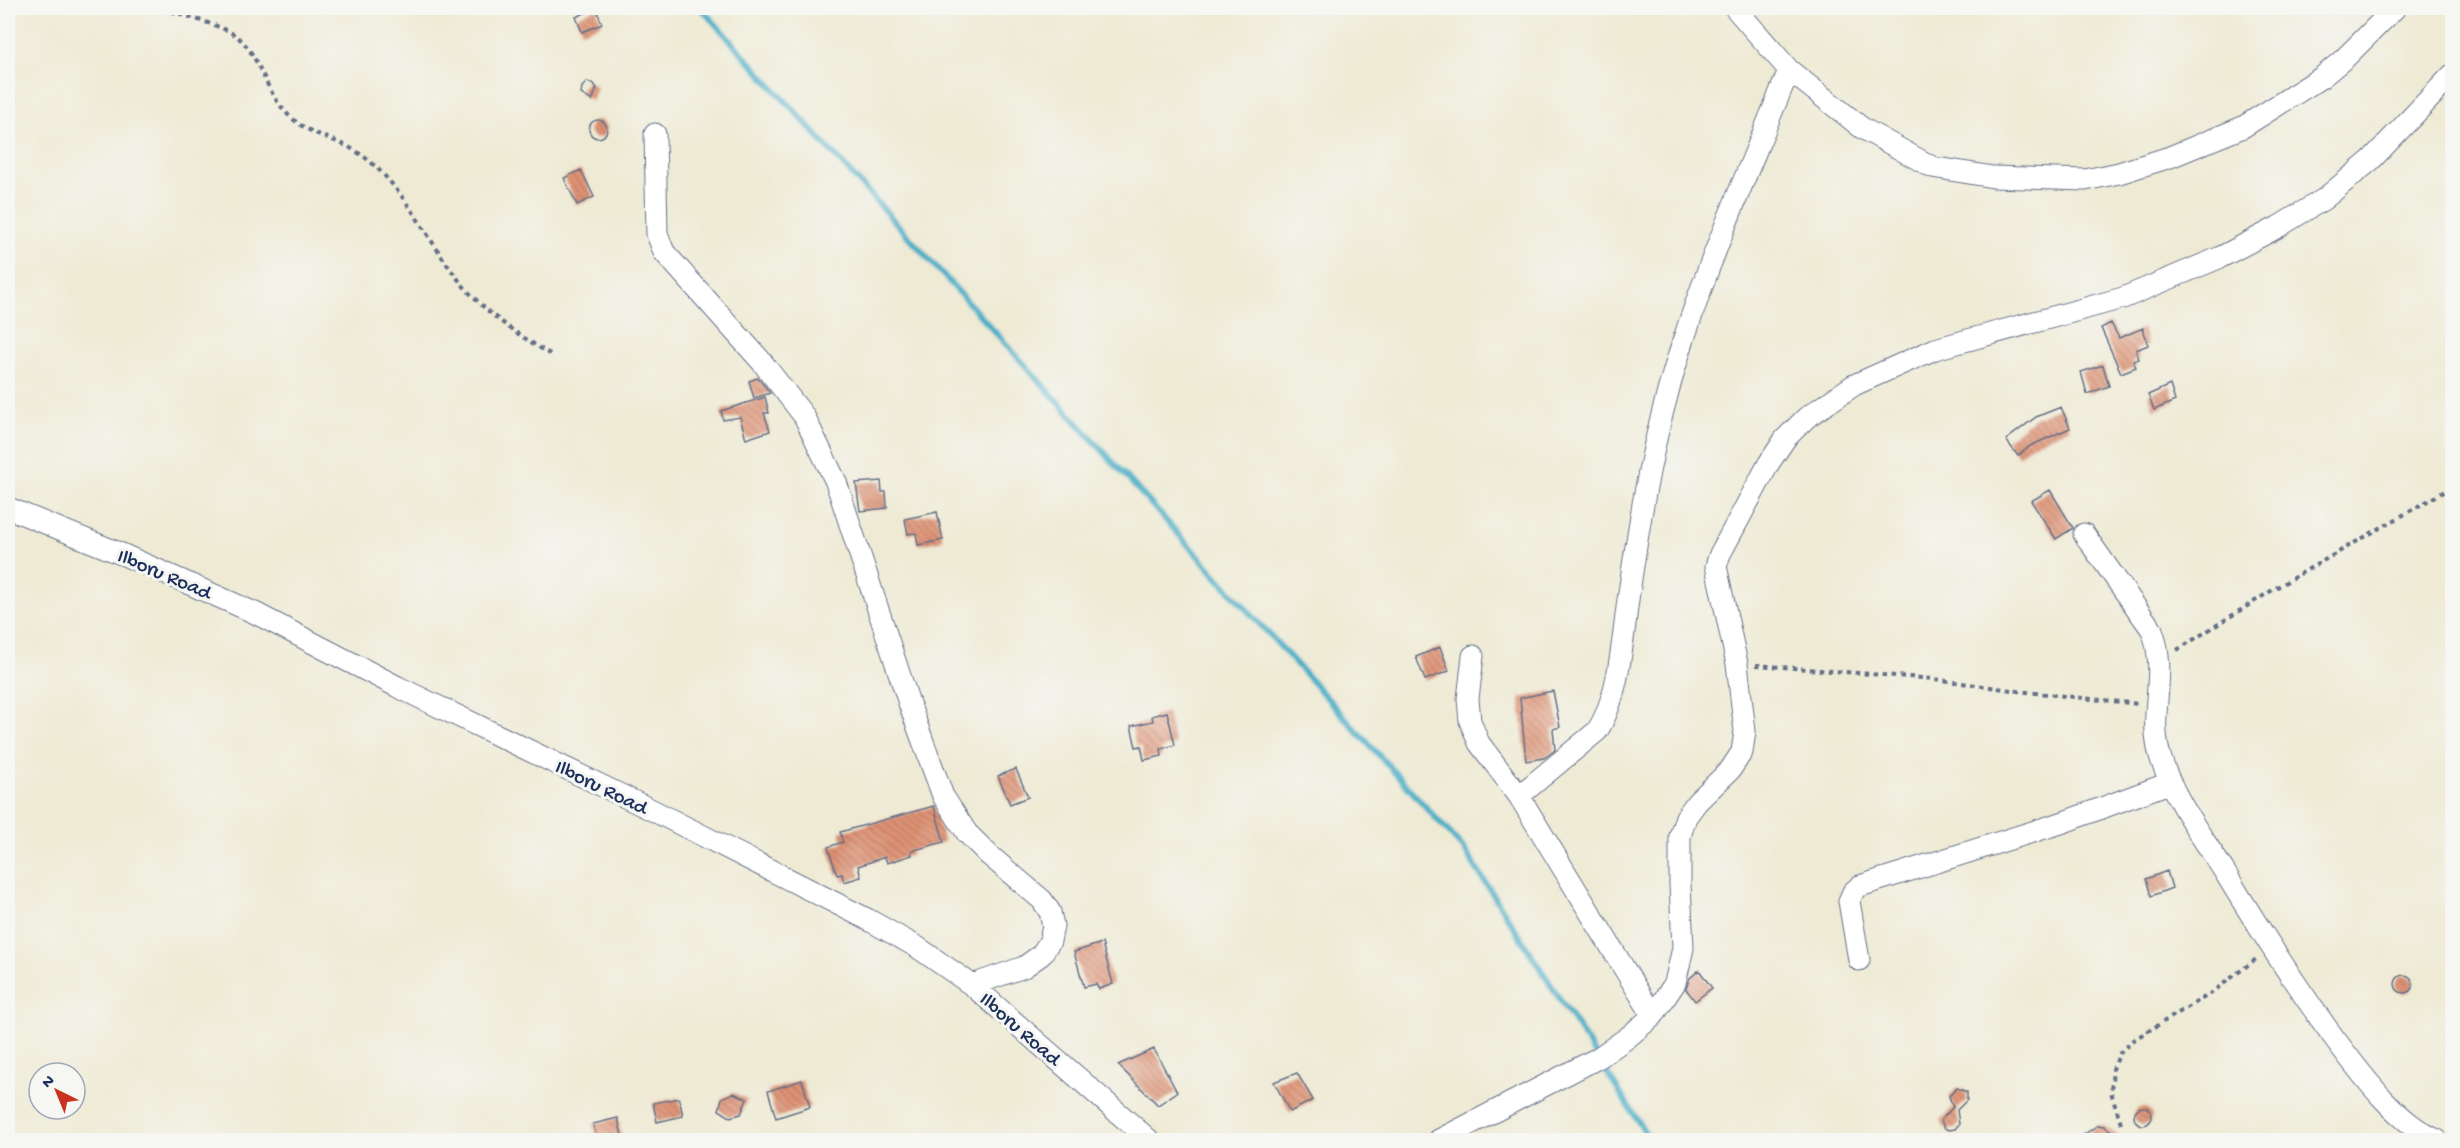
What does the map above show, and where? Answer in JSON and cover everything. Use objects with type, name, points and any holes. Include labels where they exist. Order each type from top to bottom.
[{"type":"street","points":[[1735,8],[1790,70],[1862,128],[1932,167],[1993,177],[2085,180],[2119,173],[2170,157],[2243,127],[2322,77],[2345,58],[2394,8]]},
{"type":"street","points":[[1519,796],[1597,731],[1614,692],[1636,544],[1665,404],[1701,290],[1790,70]]},
{"type":"street","points":[[1439,1140],[1598,1058],[1653,1016],[1675,983],[1683,948],[1680,836],[1686,818],[1697,802],[1730,770],[1742,752],[1745,731],[1737,664],[1718,584],[1716,566],[1769,463],[1785,439],[1806,418],[1854,386],[1935,350],[2123,298],[2221,257],[2278,227],[2324,199],[2371,160],[2452,75]]},
{"type":"street","points":[[655,134],[657,234],[664,252],[762,362],[804,416],[836,482],[910,706],[943,796],[967,833],[988,855],[1042,900],[1050,912],[1053,927],[1050,941],[1041,955],[1024,967],[972,985]]},
{"type":"street","name":"Ilboru Road","points":[[8,508],[124,555],[272,621],[398,687],[645,807],[867,919],[917,947],[972,985],[1149,1140]]},
{"type":"street","points":[[2084,534],[2152,630],[2160,661],[2157,740],[2169,783],[2270,946],[2358,1070],[2406,1120],[2438,1140]]},
{"type":"street","points":[[1473,656],[1468,699],[1470,722],[1479,743],[1519,796],[1653,1016]]},
{"type":"street","points":[[1859,960],[1849,901],[1853,892],[1860,885],[2064,822],[2169,783]]},
{"type":"path","points":[[163,8],[228,31],[242,41],[270,92],[293,120],[365,156],[391,183],[462,284],[482,307],[509,328],[550,354]]},
{"type":"path","points":[[2160,661],[2279,586],[2452,487]]},
{"type":"path","points":[[1737,664],[1934,679],[2018,691],[2122,701],[2157,708]]},
{"type":"path","points":[[2121,1123],[2111,1092],[2113,1069],[2120,1053],[2133,1040],[2241,973],[2270,946]]},
{"type":"building","points":[[596,8],[602,24],[582,32],[576,17]]},
{"type":"building","points":[[587,82],[594,84],[597,88],[592,101],[581,94],[582,87]]},
{"type":"building","points":[[598,120],[604,123],[607,129],[604,135],[598,138],[592,135],[589,129],[592,123]]},
{"type":"building","points":[[581,170],[594,197],[577,205],[564,178]]},
{"type":"building","points":[[2111,323],[2119,338],[2143,328],[2148,345],[2136,350],[2139,359],[2133,361],[2136,367],[2121,373],[2101,328]]},
{"type":"building","points":[[2103,365],[2109,386],[2087,394],[2081,372]]},
{"type":"building","points":[[758,378],[770,393],[754,398],[749,381]]},
{"type":"building","points":[[2170,385],[2175,401],[2154,410],[2148,395]]},
{"type":"building","points":[[765,397],[769,413],[764,413],[770,431],[746,439],[740,417],[723,420],[721,411]]},
{"type":"building","points":[[2061,407],[2070,428],[2030,446],[2018,456],[2006,440],[2036,417]]},
{"type":"building","points":[[881,481],[882,492],[886,492],[887,508],[860,511],[856,483]]},
{"type":"building","points":[[2050,490],[2073,528],[2056,539],[2031,501]]},
{"type":"building","points":[[937,512],[943,540],[918,545],[916,533],[908,534],[905,519]]},
{"type":"building","points":[[1440,647],[1449,671],[1425,680],[1416,657]]},
{"type":"building","points":[[1553,691],[1560,727],[1553,729],[1555,750],[1544,758],[1526,761],[1520,698]]},
{"type":"building","points":[[1167,712],[1175,745],[1161,749],[1162,756],[1144,760],[1141,746],[1136,747],[1131,726],[1153,721],[1152,716]]},
{"type":"building","points":[[1016,769],[1028,797],[1010,804],[998,776]]},
{"type":"building","points":[[934,806],[944,842],[911,851],[912,855],[887,863],[885,857],[858,866],[861,877],[844,882],[842,874],[837,875],[828,847],[843,842],[840,832]]},
{"type":"building","points":[[2167,871],[2172,888],[2151,896],[2146,879]]},
{"type":"building","points":[[1102,943],[1113,984],[1099,989],[1096,984],[1084,987],[1074,952]]},
{"type":"building","points":[[1699,970],[1712,988],[1695,1001],[1686,989],[1689,979]]},
{"type":"building","points":[[2404,975],[2410,978],[2413,984],[2410,990],[2404,993],[2398,990],[2395,984],[2398,978]]},
{"type":"building","points":[[1154,1049],[1177,1092],[1158,1105],[1118,1065]]},
{"type":"building","points":[[1297,1073],[1313,1100],[1290,1112],[1274,1082]]},
{"type":"building","points":[[802,1080],[810,1107],[776,1118],[768,1091]]},
{"type":"building","points":[[1957,1088],[1967,1092],[1967,1100],[1957,1110],[1959,1124],[1955,1129],[1949,1130],[1944,1128],[1941,1120],[1953,1107],[1949,1096]]},
{"type":"building","points":[[733,1093],[747,1099],[741,1114],[730,1117],[719,1110],[722,1098]]},
{"type":"building","points":[[679,1098],[683,1116],[657,1122],[653,1103]]},
{"type":"building","points":[[2143,1107],[2149,1110],[2152,1116],[2149,1122],[2143,1125],[2137,1122],[2134,1116],[2137,1110]]},
{"type":"building","points":[[618,1118],[623,1140],[597,1140],[593,1124]]},
{"type":"building","points":[[2098,1125],[2104,1126],[2124,1140],[2076,1140]]},
{"type":"waterway","points":[[701,8],[1464,849],[1650,1140]]}]
